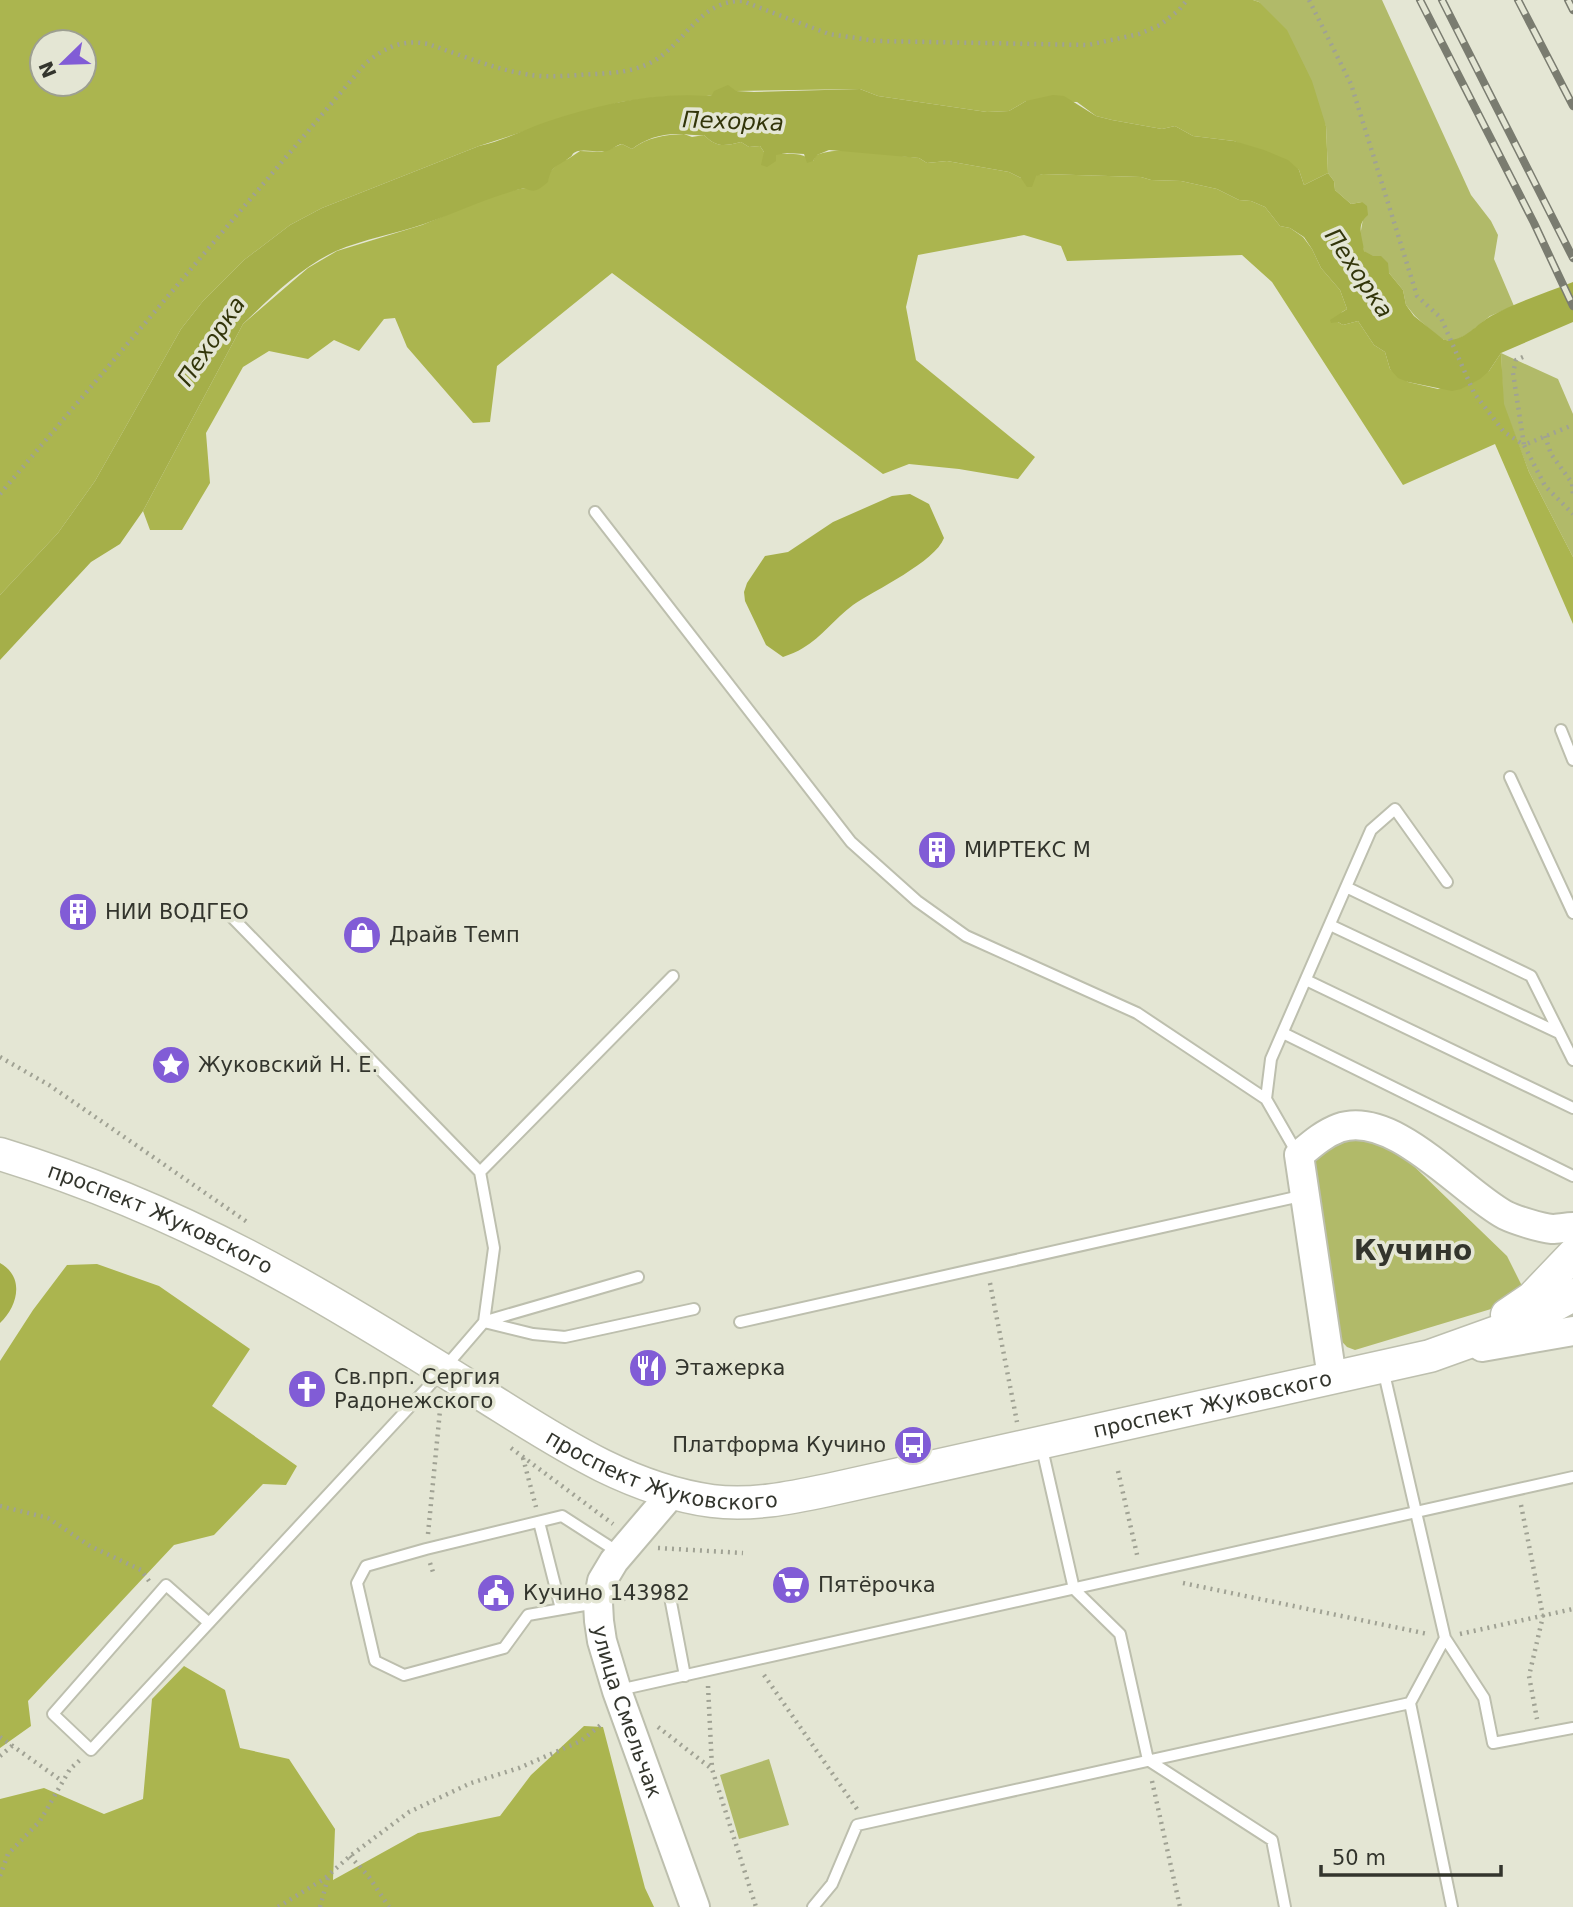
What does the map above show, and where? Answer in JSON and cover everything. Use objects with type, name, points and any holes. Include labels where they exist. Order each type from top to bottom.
[{"type":"main road","name":"проспект Жуковского","points":[[0,1154],[130,1199],[292,1279],[442,1383],[585,1458],[630,1479],[672,1493],[714,1501],[782,1499],[1041,1444],[1430,1356],[1511,1327],[1542,1313],[1573,1294]]},
{"type":"main road","name":"проспект Жуковского","points":[[1383,1366],[1501,1318],[1532,1298],[1573,1255]]},
{"type":"street","points":[[1332,1378],[1299,1155],[1317,1139],[1340,1127],[1360,1126],[1387,1132],[1411,1145],[1506,1215],[1551,1229],[1573,1227]]},
{"type":"street","points":[[1430,1356],[1573,1331]]},
{"type":"street","name":"улица Смельчак","points":[[672,1493],[634,1551],[602,1581],[598,1603],[602,1641],[620,1699],[695,1907]]},
{"type":"lane","points":[[595,512],[851,842],[917,901],[966,936],[1138,1013],[1266,1099],[1299,1155]]},
{"type":"lane","points":[[1561,730],[1573,760]]},
{"type":"lane","points":[[1510,778],[1573,913]]},
{"type":"lane","points":[[1266,1099],[1271,1059],[1371,830],[1395,809],[1447,882]]},
{"type":"lane","points":[[1346,887],[1531,976],[1573,1060]]},
{"type":"lane","points":[[209,1623],[166,1585],[53,1714],[91,1750],[209,1623],[442,1383],[484,1322],[494,1248],[480,1171],[227,912]]},
{"type":"lane","points":[[1330,925],[1559,1033]]},
{"type":"lane","points":[[480,1171],[673,976]]},
{"type":"lane","points":[[1306,980],[1573,1108]]},
{"type":"lane","points":[[1283,1033],[1573,1175]]},
{"type":"lane","points":[[740,1322],[1305,1195]]},
{"type":"lane","points":[[484,1322],[638,1277]]},
{"type":"lane","points":[[484,1322],[533,1334],[565,1337],[694,1309]]},
{"type":"lane","points":[[1383,1366],[1446,1637],[1484,1698],[1493,1742],[1573,1728]]},
{"type":"lane","points":[[1041,1444],[1074,1589],[1120,1634],[1148,1760],[1272,1840],[1285,1907]]},
{"type":"lane","points":[[620,1699],[685,1675],[1573,1477]]},
{"type":"lane","points":[[598,1603],[528,1615],[504,1648],[404,1675],[375,1661],[357,1583],[366,1566],[562,1516],[634,1551]]},
{"type":"lane","points":[[539,1522],[561,1609]]},
{"type":"lane","points":[[669,1592],[685,1675]]},
{"type":"lane","points":[[1446,1637],[1410,1703],[1452,1907]]},
{"type":"lane","points":[[813,1907],[832,1884],[857,1825],[1410,1703]]},
{"type":"path","points":[[0,494],[365,64],[396,44],[413,41],[428,44],[530,75],[571,76],[638,68],[670,49],[711,9],[734,1],[742,1],[829,34],[876,41],[1088,45],[1139,34],[1160,25],[1187,0]]},
{"type":"path","points":[[1309,0],[1351,84],[1417,296],[1441,318],[1474,393],[1504,432],[1524,445]]},
{"type":"path","points":[[1523,357],[1516,360],[1513,373],[1524,445],[1545,486],[1573,514]]},
{"type":"path","points":[[1524,445],[1573,425]]},
{"type":"path","points":[[1545,436],[1551,454],[1572,483]]},
{"type":"path","points":[[1573,475],[1573,495]]},
{"type":"path","points":[[0,1057],[49,1085],[251,1225]]},
{"type":"path","points":[[986,1267],[1017,1423]]},
{"type":"path","points":[[434,1576],[426,1549],[442,1383]]},
{"type":"path","points":[[523,1457],[539,1522]]},
{"type":"path","points":[[1118,1471],[1141,1574],[1446,1637],[1573,1609]]},
{"type":"path","points":[[1517,1489],[1543,1616],[1529,1676],[1539,1734]]},
{"type":"path","points":[[0,1506],[48,1518],[90,1546],[141,1570],[158,1595]]},
{"type":"path","points":[[634,1551],[743,1553]]},
{"type":"path","points":[[598,1603],[669,1592]]},
{"type":"path","points":[[753,1660],[867,1822]]},
{"type":"path","points":[[705,1671],[710,1695],[712,1769],[756,1907]]},
{"type":"path","points":[[278,1907],[296,1898],[409,1812],[471,1783],[519,1768],[581,1741],[620,1699],[712,1769]]},
{"type":"path","points":[[0,1737],[62,1781]]},
{"type":"path","points":[[0,1756],[13,1745]]},
{"type":"path","points":[[0,1876],[8,1854],[40,1821],[62,1781],[91,1750]]},
{"type":"path","points":[[1148,1760],[1180,1907]]},
{"type":"path","points":[[349,1856],[369,1877],[389,1907]]},
{"type":"path","points":[[320,1907],[329,1874]]},
{"type":"shaded area","points":[[0,0],[1253,0],[1259,2],[1287,30],[1312,81],[1326,126],[1328,173],[1304,185],[1299,170],[1234,141],[1193,136],[1175,126],[1162,129],[1112,120],[1096,116],[1077,102],[1026,101],[1009,111],[987,112],[878,96],[860,89],[736,91],[707,96],[659,97],[621,102],[479,146],[322,208],[290,225],[244,260],[203,301],[181,329],[95,481],[58,533],[0,595]]},
{"type":"shaded area","points":[[1253,0],[1382,0],[1471,195],[1498,235],[1494,259],[1514,306],[1490,316],[1456,340],[1444,340],[1437,336],[1415,316],[1406,305],[1403,290],[1389,273],[1364,251],[1360,236],[1362,202],[1351,204],[1335,190],[1334,181],[1328,173],[1326,126],[1259,2]]},
{"type":"shaded area","points":[[684,134],[692,137],[704,135],[721,145],[741,142],[749,147],[760,146],[764,152],[801,155],[813,161],[816,155],[854,150],[919,158],[927,163],[947,161],[1009,172],[1021,178],[1043,174],[1181,181],[1217,189],[1239,200],[1251,201],[1265,207],[1280,226],[1290,228],[1303,237],[1321,268],[1340,290],[1347,309],[1342,312],[1338,322],[1343,325],[1358,321],[1374,345],[1385,352],[1390,369],[1408,382],[1438,389],[1489,371],[1501,353],[1504,404],[1529,472],[1573,557],[1573,624],[1495,444],[1403,485],[1272,282],[1242,255],[1067,261],[1061,246],[1024,235],[918,255],[906,307],[916,360],[1035,457],[1018,479],[909,464],[883,474],[612,273],[497,366],[490,422],[473,423],[407,347],[395,318],[384,319],[359,351],[334,340],[308,359],[269,351],[243,367],[206,433],[210,483],[182,530],[150,530],[143,511],[243,324],[308,268],[337,251],[422,225],[499,193],[525,188],[549,173],[559,162],[580,151],[602,152],[622,144],[632,149],[656,137]]},
{"type":"shaded area","points":[[1501,353],[1558,379],[1573,414],[1573,557],[1529,472],[1503,404]]},
{"type":"shaded area","points":[[1344,1134],[1394,1147],[1507,1256],[1522,1286],[1501,1306],[1355,1350],[1347,1347],[1329,1328],[1312,1157]]},
{"type":"shaded area","points":[[97,1264],[159,1286],[250,1349],[212,1406],[297,1466],[286,1485],[263,1484],[214,1535],[174,1545],[28,1701],[31,1726],[0,1748],[0,1361],[33,1310],[67,1265]]},
{"type":"shaded area","points":[[184,1666],[225,1690],[240,1748],[289,1759],[335,1829],[333,1880],[418,1833],[500,1816],[531,1775],[584,1726],[603,1727],[645,1888],[654,1907],[0,1907],[0,1799],[44,1788],[104,1814],[143,1799],[152,1699]]},
{"type":"shaded area","points":[[769,1759],[789,1825],[739,1839],[720,1775]]},
{"type":"water","name":"Пехорка","points":[[728,85],[736,91],[754,92],[860,89],[878,96],[987,112],[1009,111],[1026,101],[1053,95],[1064,96],[1096,116],[1162,129],[1175,126],[1193,136],[1234,141],[1288,160],[1299,170],[1304,185],[1328,173],[1334,181],[1335,190],[1351,204],[1362,202],[1367,206],[1368,215],[1361,227],[1364,251],[1373,256],[1381,256],[1388,263],[1389,273],[1403,290],[1406,305],[1414,316],[1444,340],[1458,338],[1501,311],[1573,282],[1573,322],[1501,353],[1480,379],[1452,391],[1398,378],[1390,369],[1385,352],[1374,345],[1358,321],[1343,325],[1338,322],[1331,323],[1330,320],[1347,309],[1340,290],[1321,268],[1304,237],[1290,228],[1280,226],[1265,207],[1251,201],[1239,200],[1217,189],[1181,181],[1141,177],[1043,174],[1036,176],[1032,187],[1027,187],[1021,178],[1009,172],[947,161],[927,163],[919,158],[829,150],[807,163],[804,154],[776,155],[776,161],[767,167],[761,165],[764,152],[760,146],[749,147],[741,142],[721,145],[704,135],[668,134],[649,139],[632,149],[622,144],[607,151],[578,151],[555,167],[548,182],[537,190],[525,188],[512,191],[424,224],[336,251],[311,265],[276,293],[243,324],[143,511],[120,544],[91,562],[0,660],[0,595],[58,533],[95,481],[181,329],[203,301],[244,260],[290,225],[322,208],[479,146],[605,105],[666,96],[707,96]]},
{"type":"water","points":[[910,494],[929,504],[944,538],[938,547],[917,566],[853,605],[801,649],[783,657],[766,645],[745,601],[744,592],[765,556],[788,552],[833,522],[892,496]]},
{"type":"water","points":[[0,1263],[13,1276],[16,1292],[11,1308],[0,1323]]},
{"type":"railway","points":[[1420,0],[1534,223],[1573,306]]},
{"type":"railway","points":[[1442,0],[1573,258]]},
{"type":"railway","points":[[1518,0],[1573,106]]},
{"type":"railway","points":[[1568,0],[1573,10]]},
{"type":"place","name":"МИРТЕКС М","points":[[937,850]]},
{"type":"place","name":"НИИ ВОДГЕО","points":[[78,912]]},
{"type":"place","name":"Драйв Темп","points":[[362,935]]},
{"type":"place","name":"Жуковский Н. Е.","points":[[171,1065]]},
{"type":"place","name":"Этажерка","points":[[648,1368]]},
{"type":"place","name":"Св.прп. Сергия Радонежского","points":[[307,1389]]},
{"type":"place","name":"Платформа Кучино","points":[[913,1445]]},
{"type":"place","name":"Пятёрочка","points":[[791,1585]]},
{"type":"place","name":"Кучино 143982","points":[[496,1593]]},
{"type":"district","name":"Кучино","points":[[1413,1250]]}]
